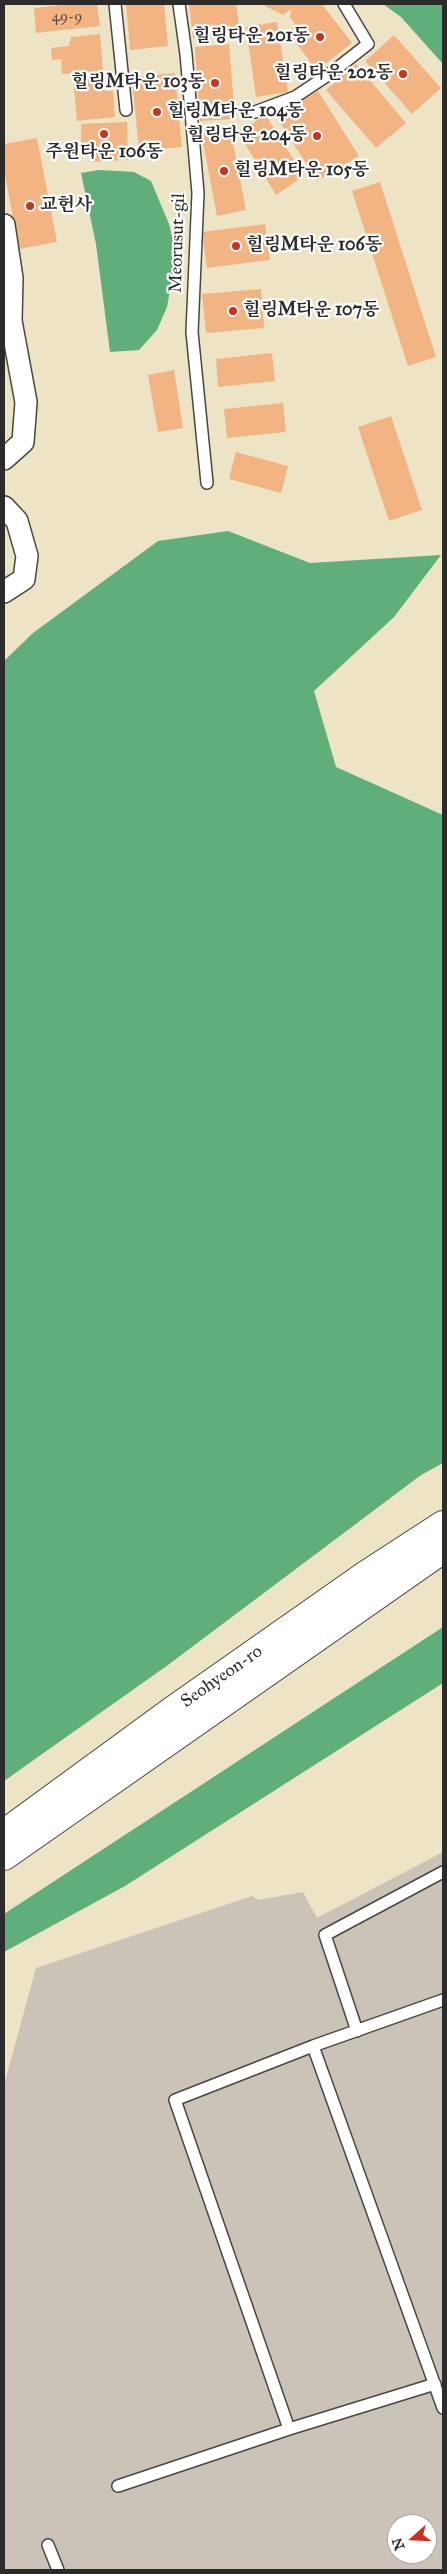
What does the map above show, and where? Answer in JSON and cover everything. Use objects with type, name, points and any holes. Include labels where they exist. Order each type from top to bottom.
[{"type":"main road","name":"Seohyeon-ro","points":[[4,1834],[180,1705],[366,1575],[443,1525]]},
{"type":"main road","name":"Seohyeon-ro","points":[[4,1856],[443,1549]]},
{"type":"street","points":[[4,225],[12,278],[11,321],[26,402],[23,442],[4,459]]},
{"type":"street","points":[[4,507],[17,521],[27,556],[24,579],[4,592]]},
{"type":"lane","points":[[115,4],[126,110]]},
{"type":"lane","name":"Meorusut-gil","points":[[179,4],[186,54],[198,193],[192,332],[207,483]]},
{"type":"lane","points":[[255,112],[295,97],[331,73],[368,44],[344,4]]},
{"type":"lane","points":[[357,2031],[325,1935],[443,1872]]},
{"type":"lane","points":[[289,2429],[175,2100],[313,2046],[443,2000]]},
{"type":"lane","points":[[313,2046],[443,2405]]},
{"type":"lane","points":[[118,2486],[289,2429],[435,2384]]},
{"type":"lane","points":[[48,2544],[55,2569]]},
{"type":"shaded area","points":[[443,1852],[443,2570],[4,2570],[4,2085],[36,1968],[252,1896],[258,1900],[303,1892],[317,1918]]},
{"type":"green space","points":[[383,4],[443,4],[443,64],[401,17]]},
{"type":"green space","points":[[99,170],[134,172],[151,181],[169,224],[176,254],[167,307],[157,330],[139,350],[110,352],[96,244],[81,173]]},
{"type":"green space","points":[[228,531],[310,563],[441,555],[394,617],[314,691],[336,767],[443,815],[443,1463],[421,1475],[168,1665],[4,1781],[4,661],[33,633],[158,541]]},
{"type":"green space","points":[[443,1627],[443,1683],[125,1886],[4,1952],[4,1914]]},
{"type":"building","points":[[72,4],[97,4],[100,26],[36,33],[34,8]]},
{"type":"building","points":[[126,4],[164,4],[168,46],[130,50]]},
{"type":"building","points":[[189,4],[236,4],[240,31],[193,38]]},
{"type":"building","name":"힐링타운 201동","points":[[266,4],[322,4],[352,43],[310,76],[304,68],[311,63],[288,32],[296,25],[290,18],[291,9],[283,15],[265,6]]},
{"type":"building","points":[[277,22],[288,92],[256,97],[246,27]]},
{"type":"building","points":[[100,34],[103,71],[62,74],[61,59],[52,60],[51,48],[69,46],[71,37]]},
{"type":"building","name":"힐링타운 202동","points":[[394,35],[441,88],[412,114],[365,61]]},
{"type":"building","name":"힐링M타운 103동","points":[[229,44],[235,119],[200,121],[195,47]]},
{"type":"building","points":[[356,64],[406,123],[376,148],[326,90]]},
{"type":"building","name":"힐링M타운 104동","points":[[175,73],[182,147],[139,151],[132,77]]},
{"type":"building","points":[[103,76],[105,91],[113,91],[115,117],[77,121],[73,79]]},
{"type":"building","name":"힐링타운 204동","points":[[318,91],[359,156],[317,181],[276,116]]},
{"type":"building","points":[[265,114],[304,176],[276,195],[239,134]]},
{"type":"building","name":"주원타운 106동","points":[[127,122],[128,160],[91,162],[90,144],[81,144],[81,124]]},
{"type":"building","name":"힐링M타운 105동","points":[[230,127],[246,210],[217,216],[201,132]]},
{"type":"building","name":"교헌사","points":[[37,138],[57,242],[19,249],[4,170],[4,144]]},
{"type":"building","points":[[380,182],[436,357],[408,366],[352,191]]},
{"type":"building","name":"힐링M타운 106동","points":[[265,224],[270,260],[207,268],[202,232]]},
{"type":"building","name":"힐링M타운 107동","points":[[261,289],[264,328],[206,333],[202,294]]},
{"type":"building","points":[[272,353],[275,381],[218,387],[216,359]]},
{"type":"building","points":[[174,370],[183,428],[158,432],[148,375]]},
{"type":"building","points":[[283,403],[286,432],[227,438],[224,409]]},
{"type":"building","points":[[391,416],[422,510],[389,521],[358,427]]},
{"type":"building","points":[[236,452],[288,466],[281,493],[229,479]]},
{"type":"place","name":"힐링타운 201동","points":[[320,37]]},
{"type":"place","name":"힐링타운 202동","points":[[403,74]]},
{"type":"place","name":"힐링M타운 103동","points":[[215,83]]},
{"type":"place","name":"힐링M타운 104동","points":[[157,112]]},
{"type":"place","name":"주원타운 106동","points":[[104,134]]},
{"type":"place","name":"힐링타운 204동","points":[[317,136]]},
{"type":"place","name":"힐링M타운 105동","points":[[224,171]]},
{"type":"place","name":"교헌사","points":[[30,206]]},
{"type":"place","name":"힐링M타운 106동","points":[[236,246]]},
{"type":"place","name":"힐링M타운 107동","points":[[233,311]]}]
